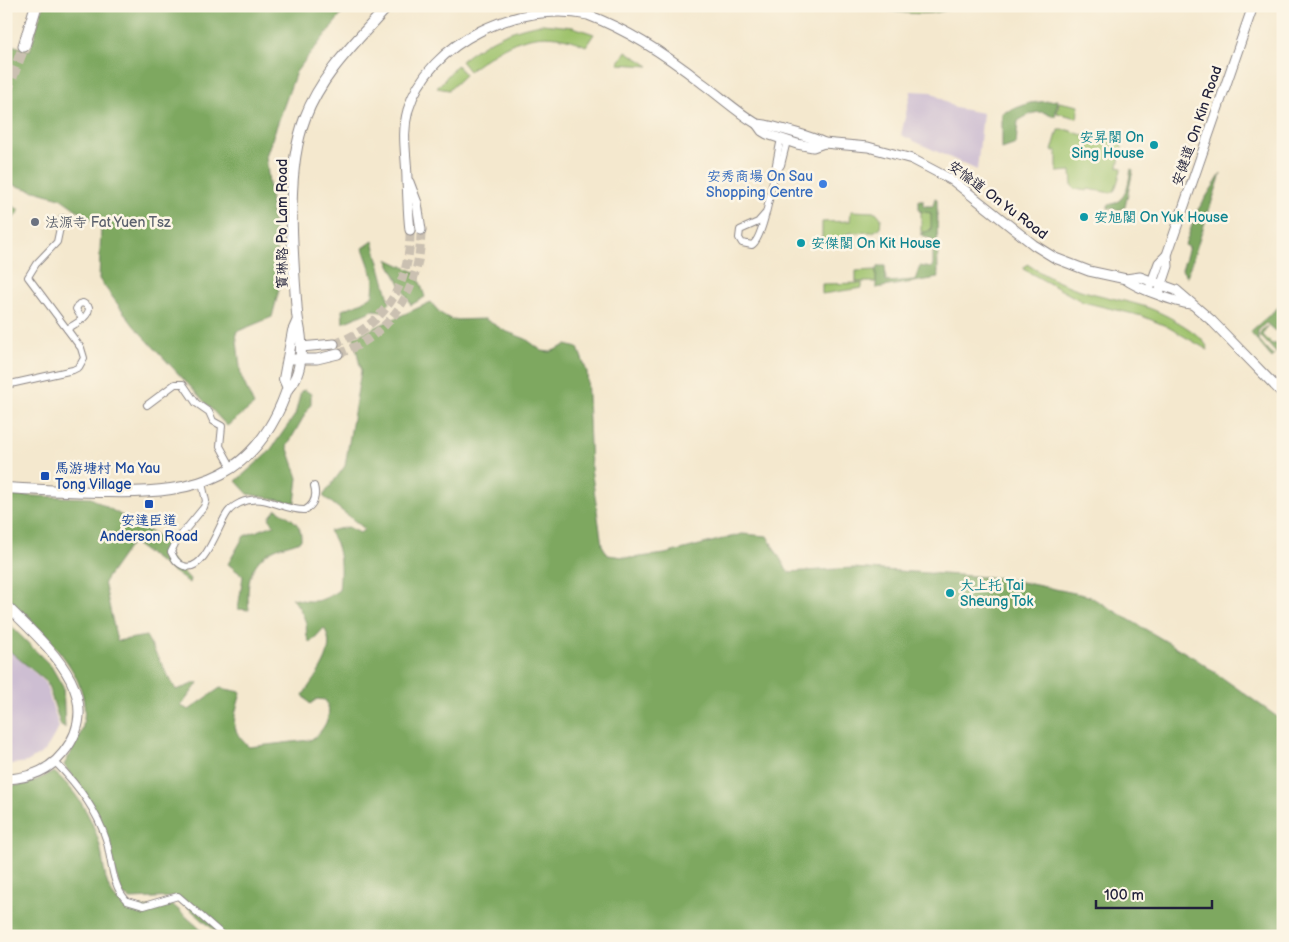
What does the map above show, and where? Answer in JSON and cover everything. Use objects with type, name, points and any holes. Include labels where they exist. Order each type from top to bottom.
[{"type":"highway","points":[[24,46],[36,6]]},
{"type":"main road","name":"寶琳路 Po Lam Road","points":[[294,359],[306,347],[298,322],[294,258],[293,173],[304,118],[320,87],[334,66],[388,6]]},
{"type":"main road","name":"寶琳路 Po Lam Road","points":[[294,359],[293,331],[298,322]]},
{"type":"main road","points":[[6,488],[133,493],[170,490],[202,483],[232,468],[263,437],[288,388],[294,359]]},
{"type":"street","name":"安健道 On Kin Road","points":[[1154,292],[1157,282],[1168,266],[1167,255],[1253,6]]},
{"type":"street","name":"安愉道 On Yu Road","points":[[410,230],[406,203],[408,180],[404,130],[412,99],[422,80],[448,51],[472,34],[506,17],[529,10],[565,10],[599,20],[676,64],[757,124],[762,131],[785,136],[813,147],[824,143],[883,150],[926,165],[958,184],[1044,252],[1078,268],[1126,279],[1135,276],[1157,282],[1185,296],[1190,304],[1212,321],[1283,394]]},
{"type":"street","points":[[766,214],[758,222],[740,230],[740,241],[747,246],[752,246],[759,237],[766,214],[776,174],[781,165],[785,136]]},
{"type":"street","name":"安愉道 On Yu Road","points":[[408,180],[417,203],[421,230]]},
{"type":"street","points":[[6,384],[79,368],[84,358],[84,352],[28,277],[36,264],[57,242],[62,218]]},
{"type":"street","points":[[750,225],[756,228],[759,237]]},
{"type":"street","name":"安愉道 On Yu Road","points":[[1126,279],[1132,285],[1180,303],[1190,304]]},
{"type":"street","points":[[67,329],[82,319]]},
{"type":"street","points":[[306,347],[334,344]]},
{"type":"street","points":[[294,359],[317,359],[338,354]]},
{"type":"street","points":[[147,405],[175,384],[183,384],[196,403],[209,412],[213,422],[222,426],[220,446],[232,468]]},
{"type":"street","points":[[202,483],[206,501],[204,507],[177,540],[171,552],[178,563],[184,566],[196,564],[206,553],[222,522],[235,506],[242,502],[261,499],[305,510],[310,507],[316,496],[314,486]]},
{"type":"street","points":[[6,605],[58,659],[76,690],[78,704],[76,728],[68,748],[55,762],[31,775],[6,779]]},
{"type":"street","points":[[55,762],[77,784],[96,818],[106,838],[118,888],[127,901],[135,905],[144,906],[178,896],[224,936]]},
{"type":"shaded area","points":[[911,91],[931,92],[955,108],[983,113],[977,170],[901,135]]},
{"type":"shaded area","points":[[6,648],[45,682],[59,727],[45,751],[27,762],[6,765]]},
{"type":"green space","points":[[43,6],[348,6],[296,72],[266,156],[280,286],[272,317],[236,332],[241,376],[254,405],[227,426],[134,326],[99,279],[101,227],[60,198],[6,183],[6,43],[30,51]]},
{"type":"green space","points":[[858,6],[956,6],[933,13],[921,14]]},
{"type":"green space","points":[[542,24],[573,27],[594,34],[586,46],[553,37],[524,39],[497,52],[469,71],[461,61],[479,48],[509,32]]},
{"type":"green space","points":[[626,51],[649,66],[618,64]]},
{"type":"green space","points":[[457,65],[465,75],[449,90],[437,88]]},
{"type":"green space","points":[[1058,100],[1055,117],[1041,112],[1018,121],[1016,144],[1002,149],[1002,113],[1030,103]]},
{"type":"green space","points":[[1059,102],[1079,106],[1077,118],[1057,113]]},
{"type":"green space","points":[[1058,130],[1068,130],[1091,138],[1098,136],[1123,141],[1118,167],[1122,168],[1115,190],[1111,193],[1075,189],[1072,186],[1071,171],[1057,172],[1057,151],[1052,151]]},
{"type":"green space","points":[[1131,169],[1133,170],[1125,207],[1119,210],[1108,208],[1108,205],[1119,200],[1126,192]]},
{"type":"green space","points":[[1221,174],[1187,277],[1182,270],[1189,247],[1185,245],[1197,211]]},
{"type":"green space","points":[[935,198],[937,199],[938,278],[876,288],[876,270],[879,266],[885,266],[886,282],[915,280],[920,266],[931,268],[933,265],[933,240],[920,234],[931,230],[931,213],[919,211],[919,200],[923,200],[923,206],[933,206]]},
{"type":"green space","points":[[6,203],[20,210],[6,228]]},
{"type":"green space","points":[[851,211],[876,212],[881,218],[880,228],[873,232],[849,233],[832,244],[825,243],[822,238],[822,222],[850,221]]},
{"type":"green space","points":[[921,211],[931,213],[932,225],[929,232],[921,232]]},
{"type":"green space","points":[[373,241],[390,303],[382,311],[373,310],[343,323],[342,310],[363,302],[373,295],[374,279],[363,248]]},
{"type":"green space","points":[[387,259],[417,273],[425,297],[411,305]]},
{"type":"green space","points":[[1027,264],[1050,278],[1074,288],[1159,312],[1191,330],[1205,344],[1208,350],[1166,326],[1142,316],[1083,302],[1023,269]]},
{"type":"green space","points":[[876,270],[876,282],[856,282],[856,271]]},
{"type":"green space","points":[[862,283],[862,288],[822,294],[822,284]]},
{"type":"green space","points":[[431,302],[440,313],[452,320],[485,319],[505,331],[526,339],[542,351],[550,352],[566,345],[578,348],[587,372],[591,468],[602,545],[608,555],[631,558],[665,554],[742,534],[767,536],[788,572],[853,568],[1002,578],[1089,596],[1196,659],[1283,721],[1283,936],[221,936],[176,897],[131,899],[122,895],[106,837],[89,800],[64,765],[82,730],[84,710],[81,691],[74,672],[49,639],[6,596],[6,495],[91,498],[166,541],[168,556],[190,579],[189,583],[132,542],[104,582],[117,641],[146,636],[176,690],[199,682],[181,706],[189,710],[220,688],[241,692],[234,722],[238,734],[249,747],[310,740],[323,728],[329,711],[325,700],[317,699],[310,704],[303,695],[324,663],[329,646],[328,637],[324,628],[310,643],[306,623],[292,598],[316,601],[339,590],[340,567],[338,552],[329,531],[348,527],[360,533],[365,529],[323,496],[345,466],[361,371],[354,337]]},
{"type":"green space","points":[[1283,303],[1283,315],[1276,324],[1280,328],[1275,331],[1266,323],[1258,331],[1258,339],[1272,355],[1275,355],[1272,358],[1250,332]]},
{"type":"green space","points":[[1267,326],[1263,335],[1272,344],[1283,343],[1283,348],[1277,354],[1260,335],[1261,331]]},
{"type":"green space","points":[[305,390],[311,394],[311,404],[287,446],[298,478],[295,503],[248,494],[236,481],[269,452],[295,415],[301,391]]},
{"type":"green space","points":[[276,509],[294,521],[301,534],[301,540],[275,549],[260,560],[251,575],[249,583],[249,610],[238,609],[243,576],[228,564],[244,536],[274,525],[269,518]]},
{"type":"green space","points":[[6,621],[51,666],[63,687],[65,728],[61,726],[47,682],[6,648]]},
{"type":"green space","points":[[54,772],[69,786],[91,820],[98,839],[106,877],[113,895],[127,906],[137,908],[173,905],[208,936],[6,936],[6,787],[28,784]]},
{"type":"tunnel","points":[[6,93],[24,46]]},
{"type":"tunnel","points":[[334,344],[368,326],[392,300],[406,268],[410,230]]},
{"type":"tunnel","points":[[338,354],[357,346],[374,335],[400,306],[416,271],[420,251],[421,230]]},
{"type":"place","name":"安昇閣 On Sing House","points":[[1154,145]]},
{"type":"place","name":"安秀商場 On Sau Shopping Centre","points":[[823,184]]},
{"type":"place","name":"安旭閣 On Yuk House","points":[[1084,217]]},
{"type":"place","name":"法源寺 Fat Yuen Tsz","points":[[35,222]]},
{"type":"place","name":"安傑閣 On Kit House","points":[[801,243]]},
{"type":"place","name":"馬游塘村 Ma Yau Tong Village","points":[[45,476]]},
{"type":"place","name":"安達臣道 Anderson Road","points":[[149,504]]},
{"type":"place","name":"大上托 Tai Sheung Tok","points":[[950,593]]}]
